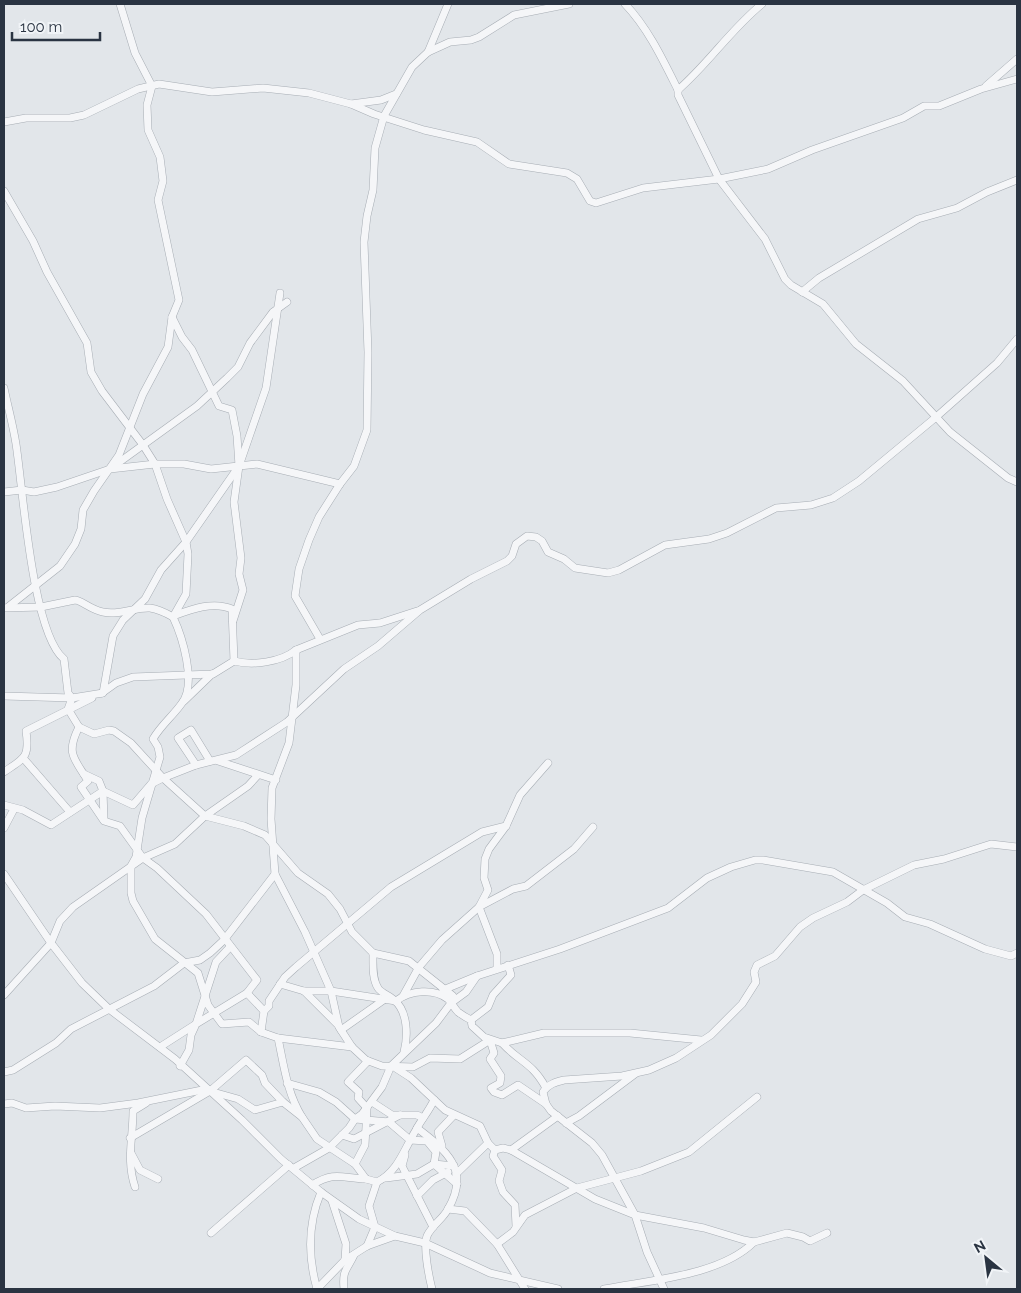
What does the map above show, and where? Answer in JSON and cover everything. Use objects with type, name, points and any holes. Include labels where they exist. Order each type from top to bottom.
[{"type":"street","points":[[5,609],[60,566],[68,554],[81,529],[83,510],[126,441],[143,394],[168,347],[172,317],[179,300],[158,200],[163,181],[160,157],[148,130],[147,105],[152,86],[134,53],[120,4]]},
{"type":"street","points":[[428,52],[448,4]]},
{"type":"street","points":[[320,639],[295,596],[299,569],[309,540],[340,484],[354,466],[366,430],[368,384],[364,242],[373,190],[375,148],[384,116],[412,66],[428,52],[450,42],[471,40],[479,37],[514,16],[568,4]]},
{"type":"street","points":[[624,4],[641,22],[678,90],[678,95],[719,179],[765,239],[785,279],[802,292],[823,304],[856,344],[903,381],[935,418],[986,461],[1008,478],[1017,482]]},
{"type":"street","points":[[678,90],[739,23],[762,4]]},
{"type":"street","points":[[981,89],[1017,59]]},
{"type":"street","points":[[4,122],[26,118],[70,118],[84,115],[138,89],[160,84],[212,92],[263,88],[309,93],[352,104],[374,114],[424,130],[477,142],[508,164],[568,173],[576,179],[593,202],[643,188],[719,179],[775,167],[812,150],[904,118],[924,106],[938,106],[981,89],[1017,79]]},
{"type":"street","points":[[352,104],[381,100],[396,94]]},
{"type":"street","points":[[802,292],[819,278],[918,219],[957,208],[987,192],[1017,180]]},
{"type":"street","points":[[4,191],[87,343],[91,372],[102,391],[129,429],[144,445],[155,464],[167,499],[186,542],[188,576],[186,594],[173,616],[186,654],[188,674],[184,701]]},
{"type":"street","points":[[233,621],[243,590],[239,574],[241,558],[234,502],[239,466],[266,388],[280,293]]},
{"type":"street","points":[[110,469],[197,406],[238,367],[250,343],[277,309],[287,302]]},
{"type":"street","points":[[103,693],[113,636],[123,620],[145,599],[161,570],[186,542],[239,466],[237,436],[232,410],[219,406],[192,350],[172,317]]},
{"type":"street","points":[[102,791],[133,805],[152,784],[163,778],[245,749],[293,716],[344,669],[378,646],[420,610],[471,579],[507,561],[512,556],[516,544],[527,536],[536,537],[542,541],[548,552],[564,558],[575,568],[608,573],[619,570],[665,545],[708,539],[727,533],[776,508],[811,505],[833,498],[859,481],[935,418],[997,362],[1017,339]]},
{"type":"street","points":[[4,388],[16,443],[34,586],[53,642],[64,659],[68,693],[72,698]]},
{"type":"street","points":[[4,492],[22,490],[34,492],[57,487],[110,469],[155,464],[184,464],[211,470],[257,464],[340,484]]},
{"type":"street","points":[[5,609],[40,607],[79,600],[89,609],[104,613],[118,614],[151,608],[173,616],[194,607],[224,606],[232,609],[234,661]]},
{"type":"street","points":[[352,1047],[278,1038],[261,1032],[249,1022],[222,1024],[208,1005],[206,993],[198,973],[154,939],[133,901],[130,866],[136,857],[142,818],[158,769],[160,757],[158,747],[153,739],[160,727],[184,701],[213,674],[234,661],[243,663],[288,657],[296,650],[320,639],[358,625],[380,623],[420,610]]},
{"type":"street","points":[[296,650],[293,716],[289,743],[272,788],[272,846],[275,874],[305,932],[331,991],[340,1028]]},
{"type":"street","points":[[4,772],[24,759],[28,747],[26,731],[68,708],[103,693],[116,683],[133,677],[213,674]]},
{"type":"street","points":[[4,696],[72,698],[103,693]]},
{"type":"street","points":[[68,708],[72,698]]},
{"type":"street","points":[[68,708],[79,727],[94,734],[109,730],[114,731],[131,743],[158,769],[163,778],[205,816],[244,826],[264,835],[298,873],[328,894],[340,909],[348,925],[373,954],[374,977],[378,989],[396,1001],[405,1020],[407,1033],[403,1054]]},
{"type":"street","points":[[79,727],[74,737],[72,756],[88,781],[81,787],[89,801],[104,821],[120,826],[143,858],[157,868],[206,914],[224,940],[257,980],[247,993],[213,1012],[160,1047]]},
{"type":"street","points":[[196,765],[178,738],[191,730],[214,761],[276,780]]},
{"type":"street","points":[[24,759],[70,812]]},
{"type":"street","points":[[497,968],[498,954],[479,907],[488,890],[484,878],[486,859],[489,849],[506,826],[520,795],[548,763]]},
{"type":"street","points":[[84,774],[99,781],[102,791],[104,821]]},
{"type":"street","points":[[4,996],[51,943],[60,921],[73,907],[130,866],[175,844],[205,816],[248,786],[258,775]]},
{"type":"street","points":[[4,805],[23,810],[50,825],[102,791]]},
{"type":"street","points":[[4,828],[14,809]]},
{"type":"street","points":[[261,1032],[264,1011],[269,1006],[268,1001],[285,977],[391,887],[482,832],[506,826]]},
{"type":"street","points":[[403,996],[419,967],[442,940],[479,907],[513,889],[526,886],[574,849],[592,827]]},
{"type":"street","points":[[546,1104],[543,1092],[555,1082],[638,1073],[676,1058],[729,1019],[753,990],[756,982],[754,972],[757,965],[775,956],[800,927],[813,918],[847,902],[864,890],[914,865],[944,859],[991,844],[1017,847]]},
{"type":"street","points":[[280,984],[304,991],[331,991],[396,1001],[403,996],[416,992],[435,993],[497,968],[568,946],[668,908],[707,878],[731,867],[755,860],[787,862],[833,872],[887,902],[905,918],[930,924],[984,949],[1011,956],[1017,953]]},
{"type":"street","points":[[4,874],[51,943],[82,983],[109,1009],[160,1047],[321,1192],[375,1227],[395,1236],[425,1243],[523,1286],[558,1289]]},
{"type":"street","points":[[4,1072],[13,1070],[56,1043],[71,1029],[154,986],[184,963],[200,960],[224,940],[275,874]]},
{"type":"street","points":[[180,1066],[189,1050],[216,962],[230,947]]},
{"type":"street","points":[[373,954],[400,958],[419,967],[453,996],[451,1003]]},
{"type":"street","points":[[471,1020],[488,1007],[493,995],[509,980],[511,975],[508,965]]},
{"type":"street","points":[[211,1233],[292,1167],[328,1148],[342,1135],[372,1102],[382,1087],[391,1066],[436,1023],[451,1003],[466,992],[477,976]]},
{"type":"street","points":[[304,991],[340,1028],[352,1047],[368,1061],[382,1066],[413,1067],[430,1058],[460,1059],[490,1040]]},
{"type":"street","points":[[247,993],[264,1011]]},
{"type":"street","points":[[435,993],[451,1003],[458,1012],[471,1020],[472,1026],[490,1040],[502,1043],[544,1033],[630,1033],[701,1040]]},
{"type":"street","points":[[340,1028],[385,999]]},
{"type":"street","points":[[278,1038],[287,1083],[293,1101],[302,1118],[317,1139],[355,1164],[366,1179]]},
{"type":"street","points":[[490,1040],[494,1053],[490,1059],[501,1076],[500,1083],[491,1088],[494,1092],[502,1095],[518,1086],[546,1104],[566,1123],[592,1143],[602,1155],[635,1215],[647,1252],[664,1289]]},
{"type":"street","points":[[502,1043],[531,1066],[546,1088]]},
{"type":"street","points":[[130,1138],[209,1090],[246,1060],[262,1074],[265,1082],[283,1102],[302,1118]]},
{"type":"street","points":[[367,1108],[358,1098],[359,1092],[348,1082],[368,1061]]},
{"type":"street","points":[[391,1066],[411,1078],[445,1110],[480,1126],[488,1143],[495,1150]]},
{"type":"street","points":[[566,1123],[580,1116],[638,1073]]},
{"type":"street","points":[[287,1083],[319,1092],[336,1102],[355,1119],[389,1122],[410,1140],[427,1141],[436,1152],[434,1164]]},
{"type":"street","points":[[4,1104],[12,1103],[26,1108],[56,1106],[100,1108],[209,1090],[238,1099],[255,1110],[283,1102]]},
{"type":"street","points":[[497,1244],[508,1237],[525,1215],[576,1188],[641,1171],[689,1152],[757,1097]]},
{"type":"street","points":[[136,1187],[130,1174],[129,1148],[133,1111],[153,1099]]},
{"type":"street","points":[[433,1227],[408,1174],[402,1166],[410,1140],[434,1100]]},
{"type":"street","points":[[372,1102],[392,1115],[417,1115],[424,1118]]},
{"type":"street","points":[[355,1164],[365,1145],[367,1108]]},
{"type":"street","points":[[342,1135],[354,1139],[365,1131],[389,1122],[400,1115]]},
{"type":"street","points":[[431,1289],[425,1243],[433,1227],[448,1209],[457,1184],[455,1170],[442,1146],[438,1132],[454,1115]]},
{"type":"street","points":[[511,1150],[558,1116]]},
{"type":"street","points":[[417,1128],[442,1146]]},
{"type":"street","points":[[417,1196],[433,1180],[455,1170],[488,1143]]},
{"type":"street","points":[[129,1148],[140,1170],[158,1179]]},
{"type":"street","points":[[495,1150],[503,1148],[511,1150],[595,1199],[635,1215],[704,1228],[754,1242]]},
{"type":"street","points":[[495,1150],[493,1156],[502,1170],[498,1181],[515,1205],[516,1226]]},
{"type":"street","points":[[386,1178],[406,1152]]},
{"type":"street","points":[[312,1185],[322,1178],[336,1175],[376,1182],[386,1178],[417,1174],[434,1164],[455,1170]]},
{"type":"street","points":[[434,1164],[457,1184]]},
{"type":"street","points":[[367,1246],[375,1227],[369,1206],[376,1182]]},
{"type":"street","points":[[317,1289],[309,1250],[316,1204],[321,1192]]},
{"type":"street","points":[[330,1198],[333,1202],[346,1244],[345,1260]]},
{"type":"street","points":[[448,1209],[465,1211],[497,1244],[523,1286]]},
{"type":"street","points":[[604,1289],[717,1265],[746,1249],[754,1242],[787,1233],[810,1241],[827,1233]]},
{"type":"street","points":[[317,1289],[345,1260],[367,1246],[395,1236]]},
{"type":"street","points":[[344,1289],[345,1267],[354,1255]]}]
